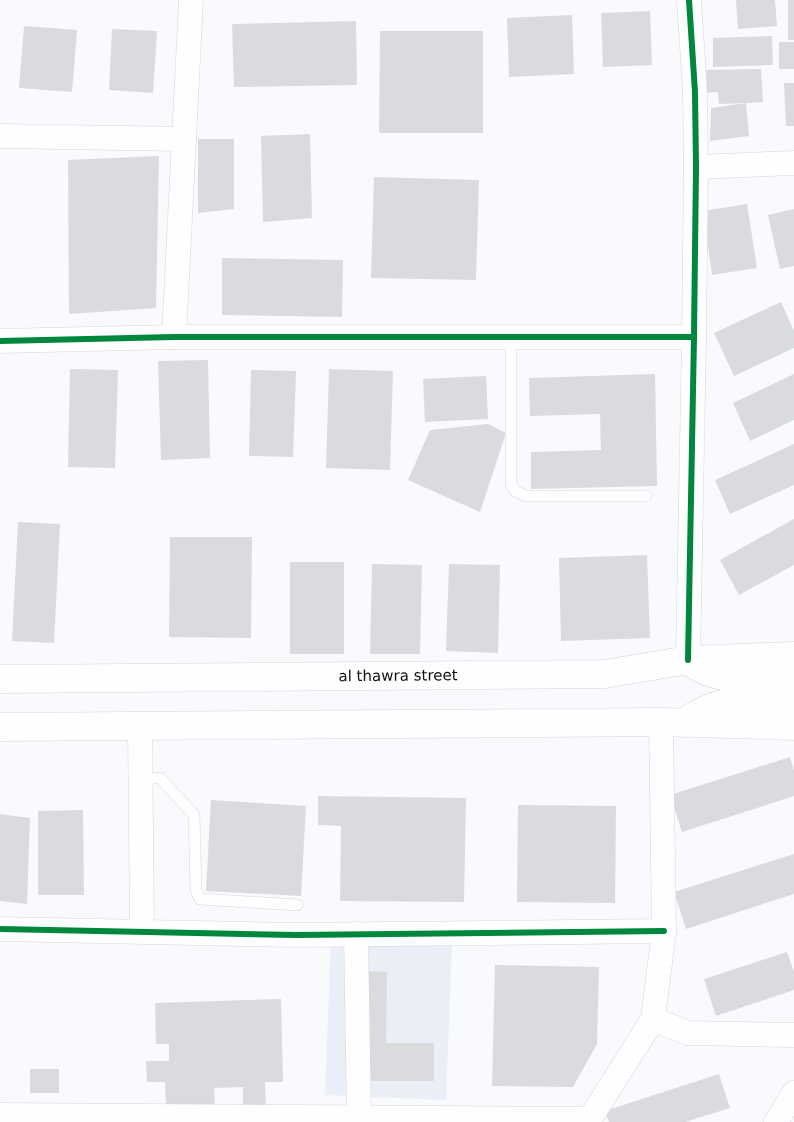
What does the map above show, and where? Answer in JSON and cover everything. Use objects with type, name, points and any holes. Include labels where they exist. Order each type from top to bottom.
[{"type":"main road","name":"al thawra street","points":[[0,679],[605,674],[688,660],[794,656]]},
{"type":"main road","points":[[688,660],[698,667],[719,676],[733,678],[794,678]]},
{"type":"main road","points":[[673,723],[706,708],[731,701],[794,701]]},
{"type":"main road","points":[[0,727],[673,723],[794,726]]},
{"type":"street","points":[[174,337],[190,0]]},
{"type":"street","points":[[688,660],[696,168],[695,92],[689,0]]},
{"type":"street","points":[[0,136],[184,138]]},
{"type":"street","points":[[696,168],[794,164]]},
{"type":"street","points":[[0,341],[174,337],[694,336]]},
{"type":"street","points":[[0,1115],[589,1121],[653,1019],[664,931],[673,723]]},
{"type":"street","points":[[140,726],[142,931]]},
{"type":"street","points":[[0,929],[296,935],[664,931]]},
{"type":"street","points":[[356,934],[359,1118]]},
{"type":"street","points":[[653,1019],[688,1033],[794,1035]]},
{"type":"street","points":[[776,1122],[794,1093]]},
{"type":"lane","points":[[511,337],[511,484],[515,491],[526,496],[646,496]]},
{"type":"lane","points":[[140,778],[160,778],[194,815],[196,890],[200,899],[297,905]]},
{"type":"shaded area","points":[[331,938],[452,943],[446,1100],[325,1095]]},
{"type":"building","points":[[736,0],[775,0],[777,26],[738,29]]},
{"type":"building","points":[[788,0],[794,0],[794,40],[788,40]]},
{"type":"building","points":[[650,11],[652,65],[603,67],[601,13]]},
{"type":"building","points":[[572,15],[574,74],[509,77],[507,18]]},
{"type":"building","points":[[356,21],[357,85],[234,87],[232,24]]},
{"type":"building","points":[[24,26],[77,30],[72,92],[19,88]]},
{"type":"building","points":[[112,29],[157,31],[153,93],[109,90]]},
{"type":"building","points":[[380,31],[483,31],[483,133],[379,133]]},
{"type":"building","points":[[772,36],[773,65],[713,67],[713,38]]},
{"type":"building","points":[[779,42],[794,42],[794,69],[779,69]]},
{"type":"building","points":[[761,69],[763,102],[719,104],[718,92],[706,93],[705,70]]},
{"type":"building","points":[[784,83],[794,83],[794,126],[786,126]]},
{"type":"building","points":[[746,103],[749,136],[710,141],[711,108]]},
{"type":"building","points":[[310,134],[312,218],[263,222],[261,136]]},
{"type":"building","points":[[198,139],[234,139],[234,209],[198,213]]},
{"type":"building","points":[[159,156],[156,308],[69,314],[68,160]]},
{"type":"building","points":[[374,177],[479,180],[476,280],[371,278]]},
{"type":"building","points":[[747,204],[757,268],[712,275],[703,211]]},
{"type":"building","points":[[794,209],[794,266],[780,269],[768,215]]},
{"type":"building","points":[[222,258],[343,260],[342,317],[222,315]]},
{"type":"building","points":[[781,302],[794,331],[794,348],[734,376],[714,333]]},
{"type":"building","points":[[208,360],[210,458],[161,460],[158,361]]},
{"type":"building","points":[[70,369],[118,370],[115,468],[68,467]]},
{"type":"building","points":[[329,369],[393,371],[390,470],[326,468]]},
{"type":"building","points":[[251,370],[296,371],[293,457],[249,456]]},
{"type":"building","points":[[655,374],[657,486],[531,489],[531,452],[601,450],[600,414],[530,416],[529,378]]},
{"type":"building","points":[[794,374],[794,420],[750,441],[733,403]]},
{"type":"building","points":[[486,376],[488,419],[425,422],[423,379]]},
{"type":"building","points":[[488,424],[506,433],[480,512],[408,480],[430,430]]},
{"type":"building","points":[[794,444],[794,485],[730,514],[715,480]]},
{"type":"building","points":[[794,519],[794,565],[739,595],[720,560]]},
{"type":"building","points":[[18,522],[60,524],[54,643],[12,641]]},
{"type":"building","points":[[170,537],[252,537],[251,638],[169,637]]},
{"type":"building","points":[[647,555],[650,638],[561,641],[559,558]]},
{"type":"building","points":[[290,562],[344,562],[344,654],[290,654]]},
{"type":"building","points":[[372,564],[422,565],[420,654],[370,654]]},
{"type":"building","points":[[449,564],[500,565],[498,653],[446,651]]},
{"type":"building","points":[[790,757],[794,771],[794,796],[682,832],[670,795]]},
{"type":"building","points":[[318,796],[466,798],[464,902],[340,901],[341,826],[318,825]]},
{"type":"building","points":[[211,800],[306,806],[301,896],[206,891]]},
{"type":"building","points":[[518,805],[616,806],[615,903],[517,902]]},
{"type":"building","points":[[83,810],[84,895],[38,895],[38,811]]},
{"type":"building","points":[[0,814],[30,818],[27,904],[0,901]]},
{"type":"building","points":[[794,854],[794,894],[686,929],[674,892]]},
{"type":"building","points":[[787,952],[794,972],[794,990],[716,1016],[704,979]]},
{"type":"building","points":[[495,965],[599,967],[597,1044],[573,1087],[492,1086]]},
{"type":"building","points":[[363,971],[387,972],[386,1043],[434,1043],[434,1081],[363,1081]]},
{"type":"building","points":[[281,999],[283,1082],[265,1082],[266,1110],[243,1110],[243,1087],[214,1088],[215,1104],[166,1106],[165,1082],[147,1082],[146,1061],[169,1061],[169,1044],[156,1044],[155,1003]]},
{"type":"building","points":[[30,1069],[59,1069],[59,1093],[30,1093]]},
{"type":"building","points":[[719,1074],[730,1108],[685,1122],[609,1122],[605,1111]]},
{"type":"cycle path","points":[[688,660],[696,167],[695,92],[689,0]]},
{"type":"cycle path","points":[[0,341],[174,337],[694,337]]},
{"type":"cycle path","points":[[0,929],[296,935],[664,931]]}]
